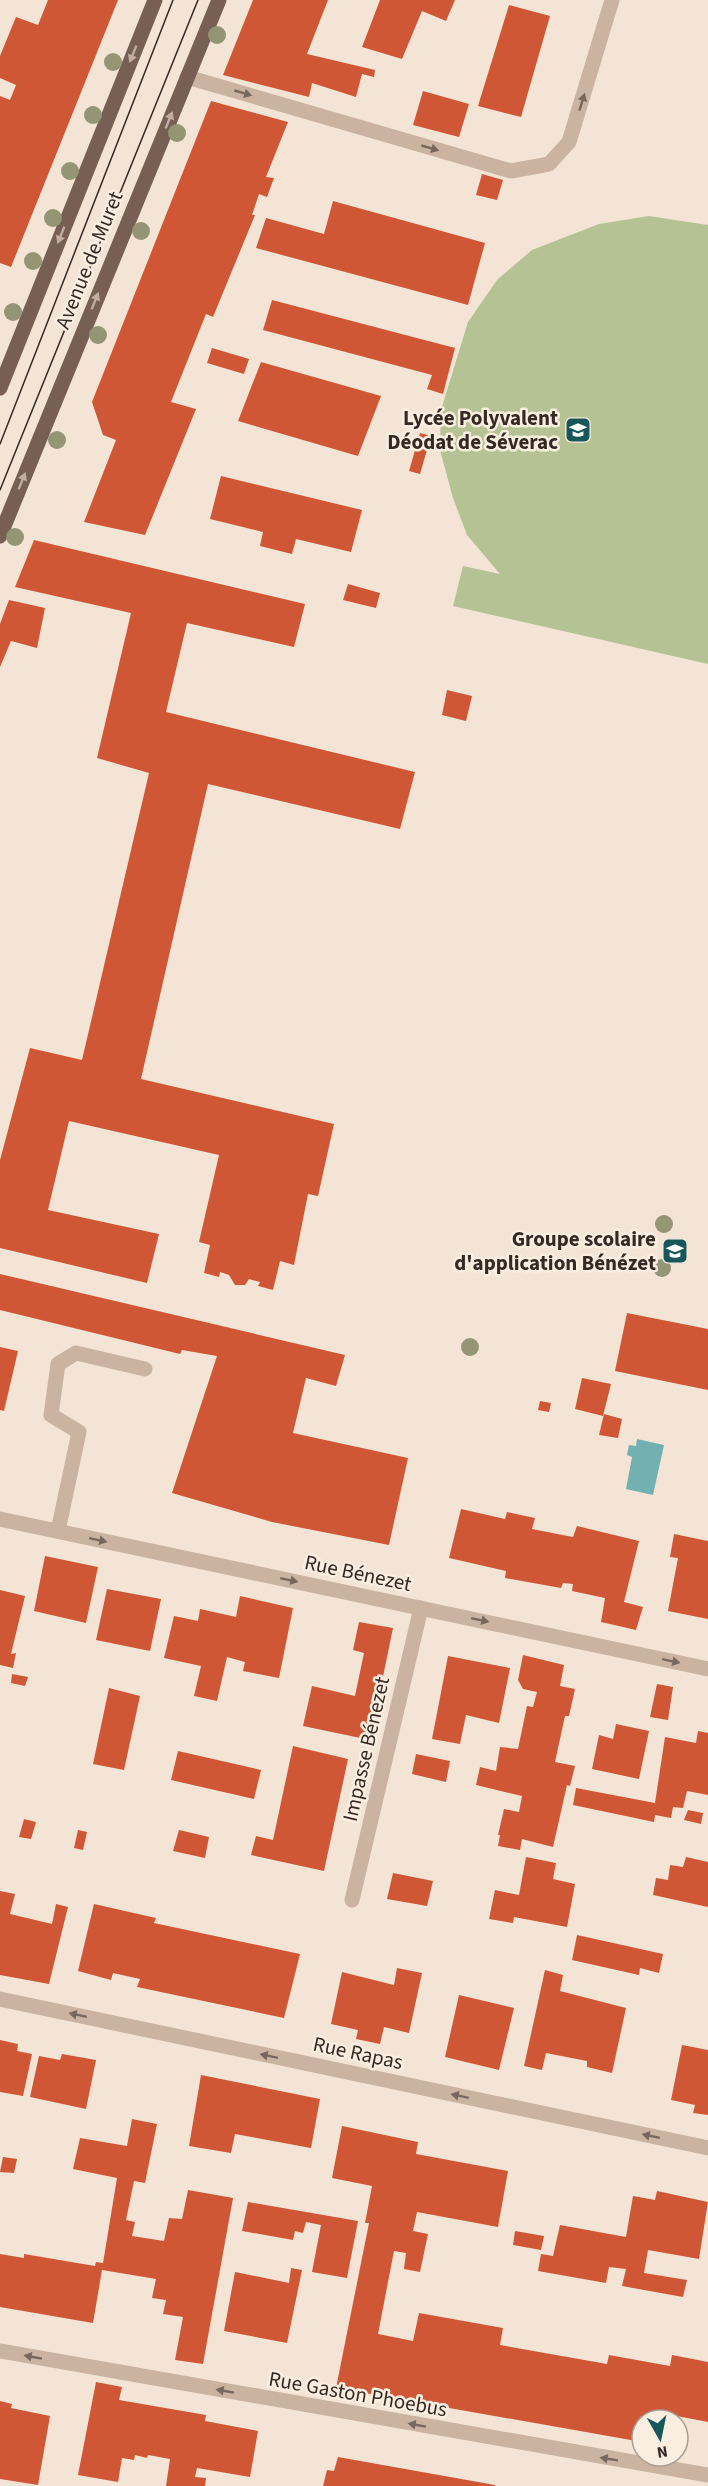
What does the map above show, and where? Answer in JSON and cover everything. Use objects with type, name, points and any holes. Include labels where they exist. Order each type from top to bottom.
[{"type":"main road","name":"Avenue de Muret","points":[[0,388],[155,0]]},
{"type":"main road","name":"Avenue de Muret","points":[[0,536],[219,0]]},
{"type":"street","points":[[187,77],[511,171],[549,164],[569,142],[612,0]]},
{"type":"street","points":[[58,1531],[79,1432],[51,1415],[58,1364],[76,1353],[145,1369]]},
{"type":"street","name":"Rue Bénezet","points":[[0,1519],[708,1669]]},
{"type":"street","name":"Impasse Bénezet","points":[[352,1900],[421,1608]]},
{"type":"street","name":"Rue Rapas","points":[[0,1999],[708,2148]]},
{"type":"street","name":"Rue Gaston Phoebus","points":[[0,2351],[708,2475]]},
{"type":"green space","name":"Lycée Polyvalent Déodat de Séverac","points":[[649,216],[708,225],[708,664],[453,606],[463,566],[500,574],[467,535],[453,498],[440,450],[441,410],[468,322],[497,280],[532,250],[599,224]]},
{"type":"water","points":[[637,1439],[664,1445],[653,1495],[626,1489],[632,1457],[627,1455],[629,1445],[636,1446]]},
{"type":"building","points":[[48,0],[118,0],[11,267],[0,263],[0,96],[10,100],[16,85],[0,78],[0,56],[16,17],[38,25]]},
{"type":"building","points":[[253,0],[328,0],[307,54],[375,70],[374,77],[362,74],[356,97],[312,83],[309,97],[223,75]]},
{"type":"building","points":[[380,0],[455,0],[446,21],[422,11],[402,59],[362,47]]},
{"type":"building","points":[[509,5],[550,16],[521,117],[478,106]]},
{"type":"building","points":[[423,91],[469,104],[459,137],[413,125]]},
{"type":"building","points":[[211,101],[288,122],[266,177],[274,178],[267,197],[259,194],[252,215],[255,215],[213,317],[206,314],[171,402],[196,409],[145,535],[84,522],[116,440],[103,435],[92,402]]},
{"type":"building","points":[[482,174],[503,180],[497,200],[476,195]]},
{"type":"building","points":[[333,201],[485,243],[468,305],[256,248],[266,218],[324,234]]},
{"type":"building","points":[[272,300],[455,348],[443,394],[427,389],[432,375],[263,330]]},
{"type":"building","points":[[212,348],[249,359],[244,374],[207,363]]},
{"type":"building","points":[[261,362],[381,396],[358,456],[238,421]]},
{"type":"building","points":[[420,433],[431,436],[420,474],[409,471]]},
{"type":"building","points":[[221,476],[362,510],[351,552],[296,539],[292,554],[260,546],[263,532],[210,519]]},
{"type":"building","points":[[34,540],[305,604],[294,647],[187,623],[166,712],[415,772],[400,829],[208,784],[141,1079],[334,1124],[318,1196],[308,1194],[294,1265],[280,1261],[273,1290],[258,1286],[260,1282],[249,1279],[245,1285],[235,1285],[229,1275],[220,1272],[219,1277],[204,1273],[210,1245],[199,1242],[219,1155],[69,1121],[48,1210],[159,1234],[147,1283],[0,1248],[0,1160],[30,1048],[82,1060],[149,773],[97,758],[131,613],[15,587]]},
{"type":"building","points":[[348,584],[380,593],[376,608],[343,600]]},
{"type":"building","points":[[9,600],[45,608],[37,648],[11,641],[0,667],[0,624]]},
{"type":"building","points":[[447,690],[472,696],[466,721],[442,715]]},
{"type":"building","points":[[0,1274],[345,1355],[336,1386],[306,1378],[293,1433],[408,1458],[389,1545],[272,1522],[172,1493],[217,1356],[182,1350],[180,1354],[0,1310]]},
{"type":"building","points":[[627,1313],[708,1329],[708,1390],[615,1371]]},
{"type":"building","points":[[0,1347],[18,1351],[4,1411],[0,1410]]},
{"type":"building","points":[[582,1378],[611,1384],[603,1416],[575,1409]]},
{"type":"building","points":[[540,1401],[551,1403],[549,1412],[538,1410]]},
{"type":"building","points":[[604,1414],[622,1419],[618,1438],[599,1435]]},
{"type":"building","points":[[461,1509],[505,1519],[507,1512],[535,1518],[532,1529],[573,1537],[577,1526],[639,1541],[624,1602],[643,1607],[636,1630],[601,1622],[605,1598],[572,1591],[573,1584],[563,1583],[561,1588],[505,1578],[506,1571],[449,1558]]},
{"type":"building","points":[[674,1534],[708,1541],[708,1619],[668,1611],[678,1558],[670,1557]]},
{"type":"building","points":[[45,1556],[98,1567],[86,1623],[34,1611]]},
{"type":"building","points":[[107,1589],[161,1599],[150,1651],[96,1640]]},
{"type":"building","points":[[0,1590],[25,1596],[11,1654],[16,1653],[13,1668],[0,1665]]},
{"type":"building","points":[[240,1596],[293,1608],[279,1678],[243,1671],[245,1662],[227,1657],[217,1701],[194,1696],[201,1666],[164,1658],[174,1616],[198,1621],[200,1609],[236,1617]]},
{"type":"building","points":[[359,1622],[393,1628],[370,1740],[303,1726],[312,1686],[355,1696],[364,1653],[353,1650]]},
{"type":"building","points":[[523,1655],[564,1665],[560,1686],[575,1689],[569,1716],[565,1716],[555,1762],[575,1766],[570,1786],[567,1785],[553,1847],[522,1839],[520,1850],[498,1846],[500,1835],[498,1835],[504,1809],[519,1812],[522,1796],[476,1785],[480,1767],[496,1771],[500,1747],[518,1749],[527,1706],[533,1707],[537,1692],[523,1689],[518,1680]]},
{"type":"building","points":[[448,1656],[510,1668],[499,1723],[466,1715],[460,1744],[432,1739]]},
{"type":"building","points":[[12,1674],[28,1677],[25,1686],[11,1683]]},
{"type":"building","points":[[657,1684],[673,1687],[668,1720],[650,1717]]},
{"type":"building","points":[[109,1688],[140,1696],[124,1770],[93,1764]]},
{"type":"building","points":[[616,1724],[649,1731],[639,1779],[592,1769],[599,1735],[613,1739]]},
{"type":"building","points":[[698,1731],[708,1733],[708,1795],[687,1791],[683,1808],[673,1807],[671,1818],[655,1815],[654,1822],[573,1805],[576,1788],[655,1803],[665,1737],[696,1743]]},
{"type":"building","points":[[293,1746],[348,1759],[324,1871],[251,1855],[256,1836],[273,1840]]},
{"type":"building","points":[[178,1751],[261,1770],[254,1799],[171,1780]]},
{"type":"building","points":[[416,1754],[450,1761],[446,1782],[412,1774]]},
{"type":"building","points":[[688,1810],[703,1813],[701,1824],[684,1820]]},
{"type":"building","points":[[24,1819],[36,1822],[31,1839],[19,1837]]},
{"type":"building","points":[[78,1830],[87,1832],[83,1850],[74,1848]]},
{"type":"building","points":[[179,1830],[209,1837],[205,1858],[173,1851]]},
{"type":"building","points":[[526,1857],[556,1863],[553,1879],[575,1884],[567,1927],[514,1917],[513,1923],[489,1919],[495,1890],[519,1895]]},
{"type":"building","points":[[686,1857],[708,1862],[708,1907],[653,1895],[656,1878],[668,1880],[670,1865],[683,1867]]},
{"type":"building","points":[[393,1873],[433,1881],[427,1906],[387,1899]]},
{"type":"building","points":[[0,1891],[15,1894],[10,1914],[52,1924],[56,1904],[68,1907],[49,1984],[0,1975]]},
{"type":"building","points":[[94,1904],[156,1918],[154,1923],[300,1954],[284,2018],[137,1987],[140,1979],[113,1973],[111,1980],[78,1971]]},
{"type":"building","points":[[577,1935],[663,1954],[659,1973],[640,1968],[639,1975],[572,1960]]},
{"type":"building","points":[[397,1968],[422,1973],[409,2033],[384,2027],[380,2044],[356,2039],[358,2030],[331,2024],[342,1972],[394,1985]]},
{"type":"building","points":[[545,1970],[563,1975],[560,1991],[626,2008],[612,2073],[587,2067],[587,2061],[546,2053],[542,2070],[524,2066]]},
{"type":"building","points":[[459,1995],[514,2008],[499,2070],[445,2057]]},
{"type":"building","points":[[0,2040],[18,2044],[17,2051],[32,2054],[23,2096],[0,2092]]},
{"type":"building","points":[[682,2045],[708,2050],[708,2115],[693,2113],[695,2105],[671,2100]]},
{"type":"building","points":[[62,2054],[96,2060],[86,2109],[30,2097],[39,2056],[60,2060]]},
{"type":"building","points":[[201,2075],[320,2099],[311,2148],[235,2134],[231,2153],[189,2146]]},
{"type":"building","points":[[132,2119],[157,2124],[145,2183],[134,2181],[126,2220],[135,2222],[132,2236],[164,2241],[169,2218],[182,2219],[188,2190],[233,2198],[203,2364],[175,2360],[183,2317],[163,2314],[166,2300],[152,2298],[156,2279],[102,2270],[93,2323],[0,2307],[0,2254],[24,2258],[24,2254],[95,2266],[96,2262],[103,2263],[117,2178],[73,2169],[80,2138],[127,2146]]},
{"type":"building","points":[[342,2126],[418,2142],[416,2154],[508,2171],[498,2227],[417,2212],[413,2231],[428,2234],[420,2272],[404,2269],[406,2253],[394,2251],[378,2334],[413,2341],[419,2313],[503,2328],[500,2345],[607,2364],[609,2355],[670,2366],[672,2355],[708,2362],[708,2422],[690,2419],[690,2408],[630,2408],[630,2440],[336,2388],[369,2223],[365,2223],[372,2186],[332,2178]]},
{"type":"building","points":[[3,2157],[17,2159],[14,2173],[0,2172]]},
{"type":"building","points":[[657,2191],[708,2202],[699,2259],[648,2250],[644,2273],[687,2280],[683,2297],[622,2286],[626,2269],[609,2267],[606,2283],[538,2271],[541,2254],[553,2256],[560,2225],[626,2237],[633,2196],[655,2200]]},
{"type":"building","points":[[248,2202],[358,2221],[347,2278],[312,2272],[321,2225],[306,2222],[303,2233],[295,2231],[293,2240],[242,2231]]},
{"type":"building","points":[[515,2231],[544,2236],[541,2250],[513,2245]]},
{"type":"building","points":[[291,2268],[302,2270],[287,2343],[224,2331],[235,2272],[289,2283]]},
{"type":"building","points":[[96,2382],[122,2387],[119,2400],[206,2415],[205,2421],[258,2431],[250,2477],[197,2468],[195,2477],[206,2478],[205,2486],[166,2486],[170,2459],[148,2455],[147,2458],[135,2455],[134,2460],[122,2458],[118,2482],[78,2475]]},
{"type":"building","points":[[0,2401],[12,2404],[11,2408],[50,2416],[38,2485],[0,2479]]},
{"type":"building","points":[[338,2457],[495,2486],[323,2486],[327,2470],[334,2471]]},
{"type":"tram line","points":[[0,444],[173,0]]},
{"type":"tram line","points":[[0,490],[198,0]]},
{"type":"place","name":"Lycée Polyvalent Déodat de Séverac","points":[[578,430]]},
{"type":"place","name":"Groupe scolaire d'application Bénézet","points":[[675,1251]]}]
